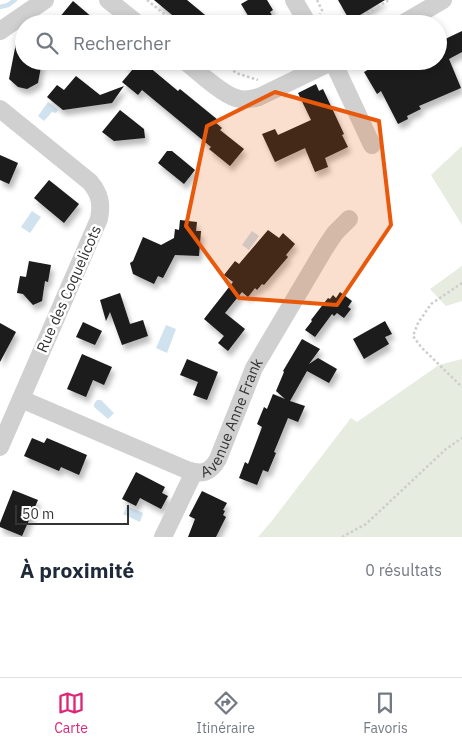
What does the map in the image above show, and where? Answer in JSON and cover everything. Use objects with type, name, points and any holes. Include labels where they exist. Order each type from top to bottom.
[{"type":"street","points":[[22,15],[45,0]]},
{"type":"street","points":[[108,0],[127,15]]},
{"type":"street","points":[[294,0],[303,15]]},
{"type":"street","points":[[417,15],[443,0]]},
{"type":"street","points":[[0,30],[15,20]]},
{"type":"street","points":[[196,70],[227,94],[237,99],[259,97],[318,70]]},
{"type":"street","points":[[334,70],[372,145]]},
{"type":"street","name":"Rue des Coquelicots","points":[[0,109],[90,182],[96,189],[101,202],[99,219],[0,446]]},
{"type":"street","name":"Avenue Anne Frank","points":[[21,399],[187,470],[206,472],[214,466],[218,459],[254,368],[324,248],[348,220]]},
{"type":"street","points":[[163,537],[194,472]]},
{"type":"path","points":[[147,0],[166,15]]},
{"type":"path","points":[[364,15],[389,0]]},
{"type":"path","points":[[232,70],[236,73],[258,80]]},
{"type":"path","points":[[462,283],[432,304],[418,323],[413,336],[421,347],[462,387]]},
{"type":"path","points":[[342,537],[366,524],[446,449],[462,438]]},
{"type":"highlighted area","points":[[275,92],[379,121],[391,225],[337,305],[239,298],[186,226],[207,126]]},
{"type":"shaded area","points":[[462,146],[462,225],[431,175]]},
{"type":"shaded area","points":[[462,266],[462,301],[446,306],[430,289]]},
{"type":"shaded area","points":[[462,359],[462,537],[258,537],[351,418],[357,422],[439,365]]},
{"type":"water","points":[[48,102],[58,110],[56,113],[52,112],[44,121],[38,116]]},
{"type":"water","points":[[32,211],[41,217],[30,233],[21,227]]},
{"type":"water","points":[[252,231],[259,236],[249,250],[242,245]]},
{"type":"water","points":[[166,325],[176,329],[167,353],[156,348]]},
{"type":"water","points":[[97,400],[101,400],[114,413],[108,419],[94,407]]},
{"type":"water","points":[[127,506],[143,513],[140,522],[123,514]]},
{"type":"building","points":[[154,0],[187,0],[205,15],[172,15]]},
{"type":"building","points":[[248,0],[267,0],[273,10],[270,12],[272,15],[248,15],[241,4]]},
{"type":"building","points":[[338,0],[385,0],[360,15],[347,15]]},
{"type":"building","points":[[73,1],[89,15],[61,15]]},
{"type":"building","points":[[462,31],[462,52],[449,59],[461,88],[419,106],[421,109],[407,116],[408,119],[398,124],[381,91],[377,94],[364,72],[367,70],[447,70],[447,38]]},
{"type":"building","points":[[15,48],[15,70],[40,70],[38,83],[27,89],[18,87],[9,79]]},
{"type":"building","points":[[132,70],[153,70],[218,120],[216,123],[222,128],[220,130],[244,149],[230,166],[209,149],[211,147],[142,90],[138,95],[122,82]]},
{"type":"building","points":[[76,76],[100,95],[124,86],[112,103],[63,110],[47,97],[57,85],[64,90]]},
{"type":"building","points":[[316,84],[319,91],[323,89],[348,147],[325,158],[328,167],[315,172],[305,148],[275,162],[262,134],[275,129],[278,135],[311,120],[298,93]]},
{"type":"building","points":[[120,110],[144,129],[145,138],[114,141],[102,132]]},
{"type":"building","points":[[167,151],[172,151],[195,170],[184,184],[158,163]]},
{"type":"building","points":[[0,155],[18,163],[9,184],[0,180]]},
{"type":"building","points":[[49,180],[79,204],[64,223],[34,198]]},
{"type":"building","points":[[180,220],[197,222],[196,231],[201,231],[199,256],[175,255],[163,278],[158,276],[154,284],[133,274],[130,263],[133,261],[143,237],[161,245],[174,238],[175,229],[179,230]]},
{"type":"building","points":[[268,230],[279,238],[283,233],[295,244],[286,255],[288,257],[264,285],[262,284],[257,290],[255,288],[248,297],[242,292],[225,313],[245,329],[228,351],[218,343],[224,336],[204,319],[233,282],[224,275],[235,261],[239,264]]},
{"type":"building","points":[[29,261],[51,265],[48,282],[45,281],[42,301],[33,305],[23,294],[17,293],[20,276],[26,277]]},
{"type":"building","points":[[340,292],[352,301],[348,307],[351,309],[344,318],[337,313],[334,316],[332,314],[315,337],[305,330],[328,298],[330,299],[333,295],[336,298]]},
{"type":"building","points":[[120,293],[130,324],[143,320],[148,336],[122,345],[110,312],[106,321],[100,300]]},
{"type":"building","points":[[385,321],[392,334],[385,337],[389,344],[364,359],[353,339]]},
{"type":"building","points":[[83,322],[102,331],[95,345],[76,337]]},
{"type":"building","points":[[0,323],[16,332],[0,362]]},
{"type":"building","points":[[302,339],[320,349],[309,364],[318,358],[337,369],[329,383],[307,371],[290,401],[305,406],[298,422],[288,418],[268,472],[263,470],[257,485],[239,478],[245,462],[248,464],[262,427],[257,424],[264,407],[267,409],[273,394],[285,399],[276,391],[283,371]]},
{"type":"building","points":[[82,354],[112,367],[104,385],[93,380],[86,397],[67,389]]},
{"type":"building","points":[[187,359],[218,372],[207,400],[193,395],[198,382],[180,375]]},
{"type":"building","points":[[32,438],[44,443],[47,438],[87,455],[79,475],[61,467],[59,471],[24,456]]},
{"type":"building","points":[[136,472],[165,487],[162,493],[168,496],[161,509],[140,498],[136,506],[122,499]]},
{"type":"building","points":[[13,490],[38,500],[22,536],[0,527]]},
{"type":"building","points":[[202,491],[227,503],[223,510],[225,511],[223,515],[226,517],[216,537],[188,537],[195,519],[189,516]]},
{"type":"waterway","points":[[0,7],[8,5],[15,0]]}]
